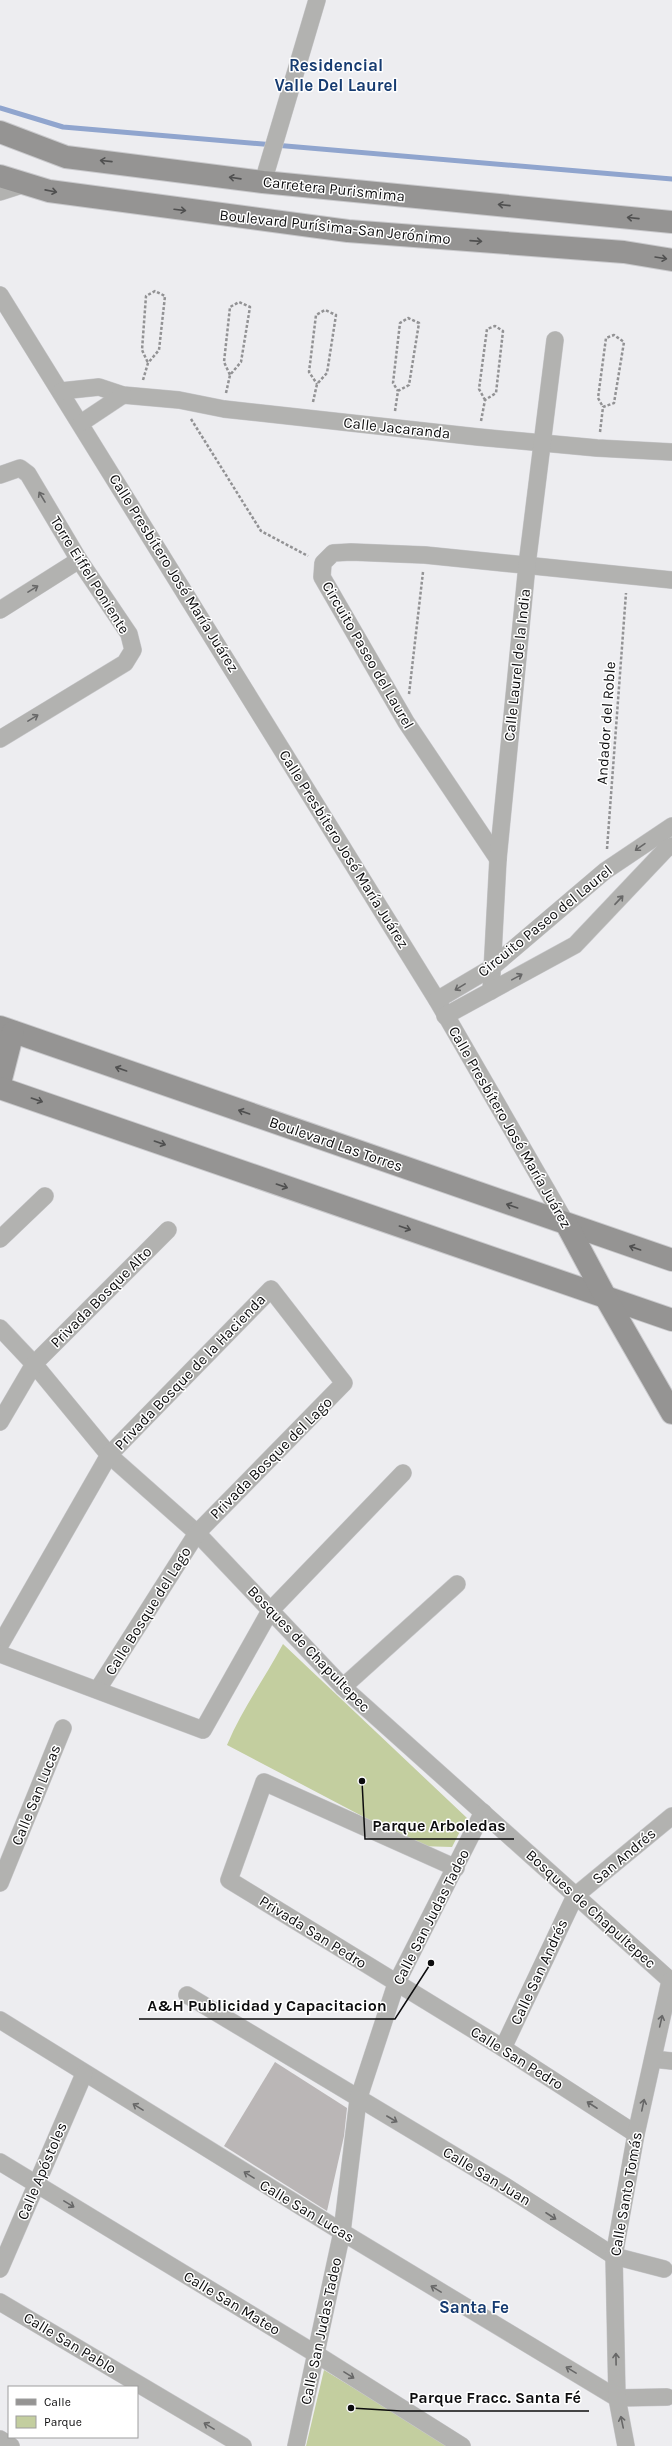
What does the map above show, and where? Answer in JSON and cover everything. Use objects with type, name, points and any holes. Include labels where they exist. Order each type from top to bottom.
[{"type":"street","points":[[263,182],[271,150],[317,0]]},
{"type":"street","name":"Carretera Purismima","points":[[0,132],[66,157],[263,182],[672,222]]},
{"type":"street","name":"Boulevard Purísima-San Jerónimo","points":[[0,176],[49,191],[151,206],[348,231],[624,252],[672,260]]},
{"type":"street","points":[[0,192],[24,184]]},
{"type":"street","name":"Calle Presbítero José María Juárez","points":[[0,294],[437,1000],[568,1225],[606,1298],[672,1413]]},
{"type":"street","name":"Calle Laurel de la India","points":[[491,991],[491,968],[498,859],[527,565],[555,340]]},
{"type":"street","name":"Calle Jacaranda","points":[[61,391],[99,387],[131,395],[179,400],[224,409],[478,437],[597,448],[672,452]]},
{"type":"street","points":[[81,423],[131,395]]},
{"type":"street","name":"Torre Eiffel Poniente","points":[[0,475],[20,468],[28,474],[79,560],[129,634],[133,650],[125,662],[0,739]]},
{"type":"street","name":"Circuito Paseo del Laurel","points":[[498,859],[406,722],[322,577],[323,563],[333,553],[345,552],[424,555],[672,580]]},
{"type":"street","points":[[0,610],[79,560]]},
{"type":"street","points":[[667,829],[669,848]]},
{"type":"street","name":"Circuito Paseo del Laurel","points":[[437,1000],[491,968],[605,871],[667,829]]},
{"type":"street","name":"Circuito Paseo del Laurel","points":[[446,1016],[575,945],[669,848]]},
{"type":"street","points":[[0,1083],[7,1029]]},
{"type":"street","name":"Boulevard Las Torres","points":[[7,1029],[672,1260]]},
{"type":"street","points":[[0,1088],[672,1320]]},
{"type":"street","points":[[0,1239],[45,1196]]},
{"type":"street","name":"Privada Bosque Alto","points":[[0,1422],[34,1364],[168,1230]]},
{"type":"street","name":"Privada Bosque de la Hacienda","points":[[0,1645],[109,1455],[271,1290],[344,1383]]},
{"type":"street","name":"Bosques de Chapultepec","points":[[0,1328],[34,1364],[109,1455],[197,1532],[343,1687],[671,1982]]},
{"type":"street","name":"Privada Bosque del Lago","points":[[197,1532],[344,1383]]},
{"type":"street","points":[[0,1654],[98,1689],[202,1730],[270,1610],[403,1473]]},
{"type":"street","name":"Calle Bosque del Lago","points":[[98,1689],[197,1532]]},
{"type":"street","points":[[343,1687],[457,1584]]},
{"type":"street","name":"Calle San Lucas","points":[[0,1883],[63,1728]]},
{"type":"street","name":"Privada San Pedro","points":[[396,1984],[230,1880],[264,1782],[456,1868]]},
{"type":"street","name":"Calle San Judas Tadeo","points":[[296,2446],[342,2232],[358,2100],[396,1984],[483,1812]]},
{"type":"street","name":"San Andrés","points":[[575,1896],[672,1816]]},
{"type":"street","name":"Calle San Andrés","points":[[503,2048],[575,1896]]},
{"type":"street","name":"Calle Santo Tomás","points":[[626,2446],[617,2398],[614,2256],[636,2134],[671,1982]]},
{"type":"street","name":"Calle San Pedro","points":[[396,1984],[503,2048],[636,2134]]},
{"type":"street","name":"Calle San Juan","points":[[187,1995],[358,2100],[505,2186],[614,2256],[664,2269]]},
{"type":"street","name":"Calle San Lucas","points":[[0,2020],[84,2074],[617,2398]]},
{"type":"street","points":[[653,2059],[672,2061]]},
{"type":"street","name":"Calle Apóstoles","points":[[0,2269],[84,2074]]},
{"type":"street","name":"Calle San Mateo","points":[[0,2162],[316,2354],[462,2446]]},
{"type":"street","name":"Calle San Pablo","points":[[0,2302],[243,2446]]},
{"type":"street","points":[[617,2398],[667,2396]]},
{"type":"street","points":[[0,2439],[11,2446]]},
{"type":"path","points":[[131,395],[148,363],[159,350],[165,296],[154,291],[146,296],[142,350],[148,363]]},
{"type":"path","points":[[224,409],[230,375],[241,362],[250,306],[239,302],[230,307],[224,362],[230,375]]},
{"type":"path","points":[[309,418],[317,384],[327,374],[336,314],[325,310],[316,315],[309,372],[317,384]]},
{"type":"path","points":[[392,427],[398,391],[392,382],[400,323],[408,318],[419,323],[408,385],[398,391]]},
{"type":"path","points":[[478,437],[485,400],[479,389],[487,329],[495,326],[503,331],[496,393],[485,400]]},
{"type":"path","points":[[597,448],[604,407],[598,398],[606,338],[614,335],[624,342],[614,403],[604,407]]},
{"type":"path","points":[[179,400],[261,531],[323,563]]},
{"type":"path","points":[[406,722],[424,555]]},
{"type":"path","name":"Andador del Roble","points":[[605,871],[628,576]]},
{"type":"green space","points":[[283,1644],[467,1818],[452,1847],[419,1846],[227,1745],[247,1706]]},
{"type":"green space","points":[[324,2370],[450,2446],[306,2446]]},
{"type":"building","points":[[275,2062],[347,2108],[344,2136],[327,2211],[224,2146]]},
{"type":"waterway","points":[[0,108],[63,127],[672,179]]},
{"type":"place","name":"Parque Arboledas","points":[[362,1781]]},
{"type":"place","name":"A&H Publicidad y Capacitacion","points":[[431,1963]]},
{"type":"place","name":"Parque Fracc. Santa Fé","points":[[351,2408]]},
{"type":"district","name":"Residencial Valle Del Laurel","points":[[336,75]]},
{"type":"district","name":"Santa Fe","points":[[474,2307]]}]
